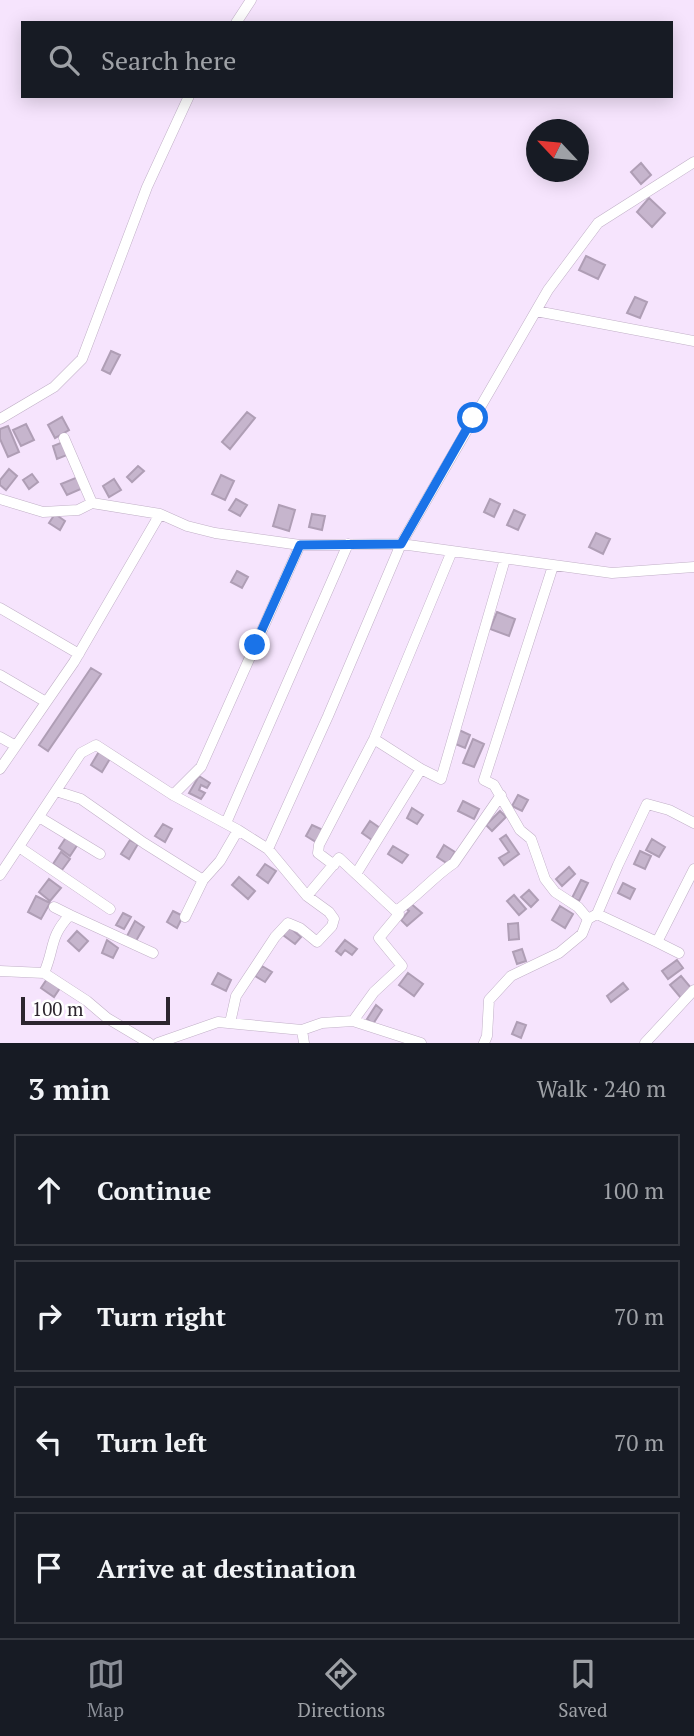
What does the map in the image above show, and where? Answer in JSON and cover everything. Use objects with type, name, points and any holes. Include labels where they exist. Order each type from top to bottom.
[{"type":"street","points":[[237,21],[251,0]]},
{"type":"street","points":[[0,419],[54,387],[82,359],[147,187],[188,98]]},
{"type":"street","points":[[268,849],[401,544],[548,290],[598,223],[694,162]]},
{"type":"street","points":[[536,311],[694,341]]},
{"type":"street","points":[[64,438],[92,503]]},
{"type":"street","points":[[0,499],[43,512],[78,510],[92,503],[160,514],[187,526],[215,533],[300,545],[401,544],[612,573],[694,567]]},
{"type":"street","points":[[0,769],[79,654],[160,514]]},
{"type":"street","points":[[226,823],[348,544]]},
{"type":"street","points":[[173,795],[201,767],[300,545]]},
{"type":"street","points":[[334,865],[318,853],[320,845],[374,739],[452,551]]},
{"type":"street","points":[[374,739],[441,779],[505,559]]},
{"type":"street","points":[[553,566],[484,780],[494,785],[520,830],[531,839],[545,879],[555,892],[593,916],[679,953]]},
{"type":"street","points":[[0,608],[79,654]]},
{"type":"street","points":[[0,675],[46,702]]},
{"type":"street","points":[[0,737],[16,746]]},
{"type":"street","points":[[0,875],[81,753],[96,745],[173,795],[268,849],[307,896],[334,919],[332,926],[317,942],[300,928],[288,923],[270,944],[236,996],[230,1023]]},
{"type":"street","points":[[356,874],[421,769]]},
{"type":"street","points":[[56,791],[81,799],[203,880]]},
{"type":"street","points":[[396,911],[443,869],[454,863],[501,794]]},
{"type":"street","points":[[484,1043],[489,1000],[510,976],[559,953],[582,934],[647,804],[669,810],[694,823]]},
{"type":"street","points":[[39,817],[100,854]]},
{"type":"street","points":[[185,917],[203,880],[220,861],[238,830]]},
{"type":"street","points":[[19,847],[110,909]]},
{"type":"street","points":[[307,896],[339,858],[399,914],[379,938],[402,966],[374,992],[353,1021]]},
{"type":"street","points":[[657,942],[694,869]]},
{"type":"street","points":[[54,907],[153,953]]},
{"type":"street","points":[[44,974],[51,957],[54,936],[70,915]]},
{"type":"street","points":[[0,971],[44,974],[87,1001],[107,1018],[149,1043]]},
{"type":"street","points":[[645,1043],[694,990]]},
{"type":"street","points":[[159,1043],[218,1022],[302,1030],[322,1023],[353,1021],[421,1043]]},
{"type":"street","points":[[302,1030],[304,1043]]},
{"type":"building","points":[[641,163],[651,175],[641,184],[631,172]]},
{"type":"building","points":[[649,198],[665,213],[652,227],[637,212]]},
{"type":"building","points":[[586,256],[605,265],[598,279],[579,270]]},
{"type":"building","points":[[635,297],[647,302],[640,318],[627,313]]},
{"type":"building","points":[[111,351],[120,355],[110,374],[102,370]]},
{"type":"building","points":[[247,412],[255,418],[230,449],[222,442]]},
{"type":"building","points":[[62,417],[69,430],[55,438],[48,425]]},
{"type":"building","points":[[26,424],[34,440],[21,446],[13,430]]},
{"type":"building","points":[[8,426],[19,452],[8,457],[0,439],[0,429]]},
{"type":"building","points":[[63,442],[67,455],[57,459],[53,446]]},
{"type":"building","points":[[138,466],[144,471],[132,482],[127,477]]},
{"type":"building","points":[[9,469],[17,476],[6,490],[0,485],[0,480]]},
{"type":"building","points":[[32,474],[38,482],[29,489],[23,480]]},
{"type":"building","points":[[221,475],[234,481],[225,500],[212,494]]},
{"type":"building","points":[[78,477],[83,488],[67,495],[61,484]]},
{"type":"building","points":[[114,479],[121,490],[109,497],[103,486]]},
{"type":"building","points":[[236,499],[247,505],[240,516],[229,510]]},
{"type":"building","points":[[490,499],[500,504],[494,517],[484,512]]},
{"type":"building","points":[[279,505],[295,510],[289,531],[273,526]]},
{"type":"building","points":[[514,510],[525,515],[518,530],[507,525]]},
{"type":"building","points":[[55,514],[65,521],[60,530],[49,523]]},
{"type":"building","points":[[312,514],[325,516],[322,530],[309,527]]},
{"type":"building","points":[[596,533],[610,539],[603,554],[589,547]]},
{"type":"building","points":[[237,571],[248,577],[242,588],[231,582]]},
{"type":"building","points":[[497,612],[515,619],[509,636],[490,629]]},
{"type":"building","points":[[91,668],[101,674],[48,751],[39,745]]},
{"type":"building","points":[[459,730],[470,735],[465,748],[453,743]]},
{"type":"building","points":[[473,739],[484,744],[474,767],[463,763]]},
{"type":"building","points":[[100,750],[111,757],[102,772],[91,765]]},
{"type":"building","points":[[199,776],[210,783],[207,788],[201,785],[199,790],[205,793],[201,799],[189,793]]},
{"type":"building","points":[[518,795],[528,800],[522,811],[512,806]]},
{"type":"building","points":[[463,801],[479,809],[474,819],[458,811]]},
{"type":"building","points":[[412,808],[423,815],[417,824],[407,818]]},
{"type":"building","points":[[500,811],[506,817],[492,831],[486,825]]},
{"type":"building","points":[[370,821],[380,828],[372,840],[362,833]]},
{"type":"building","points":[[163,824],[172,829],[165,842],[155,836]]},
{"type":"building","points":[[312,825],[323,830],[316,842],[306,836]]},
{"type":"building","points":[[506,835],[519,854],[504,865],[499,858],[509,852],[500,839]]},
{"type":"building","points":[[67,836],[78,844],[70,856],[59,848]]},
{"type":"building","points":[[652,839],[665,847],[659,857],[646,850]]},
{"type":"building","points":[[130,840],[138,844],[129,859],[121,854]]},
{"type":"building","points":[[444,845],[455,852],[448,864],[437,857]]},
{"type":"building","points":[[393,846],[408,855],[402,863],[388,854]]},
{"type":"building","points":[[640,851],[651,856],[645,869],[634,864]]},
{"type":"building","points":[[61,852],[70,859],[62,870],[53,864]]},
{"type":"building","points":[[265,864],[276,871],[268,883],[257,875]]},
{"type":"building","points":[[569,867],[575,874],[562,886],[556,879]]},
{"type":"building","points":[[239,877],[255,891],[248,899],[232,885]]},
{"type":"building","points":[[49,879],[61,888],[50,901],[39,892]]},
{"type":"building","points":[[581,880],[588,883],[579,901],[572,898]]},
{"type":"building","points":[[623,883],[635,889],[630,899],[618,893]]},
{"type":"building","points":[[529,890],[538,900],[531,907],[521,897]]},
{"type":"building","points":[[514,895],[526,909],[519,915],[507,901]]},
{"type":"building","points":[[36,896],[50,903],[41,919],[28,912]]},
{"type":"building","points":[[409,902],[422,913],[407,926],[401,920],[409,911],[405,908]]},
{"type":"building","points":[[560,906],[573,914],[565,928],[552,920]]},
{"type":"building","points":[[173,911],[183,916],[177,928],[167,922]]},
{"type":"building","points":[[123,913],[131,917],[124,929],[116,925]]},
{"type":"building","points":[[135,921],[144,927],[136,941],[127,936]]},
{"type":"building","points":[[518,923],[519,939],[509,940],[508,924]]},
{"type":"building","points":[[289,927],[301,937],[295,944],[283,935]]},
{"type":"building","points":[[77,931],[88,941],[79,951],[68,941]]},
{"type":"building","points":[[107,940],[118,948],[113,958],[102,953]]},
{"type":"building","points":[[345,940],[357,949],[352,955],[345,950],[341,955],[336,951]]},
{"type":"building","points":[[522,949],[526,961],[517,964],[513,952]]},
{"type":"building","points":[[677,960],[683,968],[668,979],[662,971]]},
{"type":"building","points":[[262,966],[272,972],[265,982],[255,976]]},
{"type":"building","points":[[218,973],[231,980],[226,991],[212,984]]},
{"type":"building","points":[[408,973],[423,984],[414,996],[399,985]]},
{"type":"building","points":[[681,976],[692,989],[681,998],[670,985]]},
{"type":"building","points":[[47,979],[60,988],[54,997],[41,988]]},
{"type":"building","points":[[623,983],[628,989],[611,1002],[607,996]]},
{"type":"building","points":[[376,1005],[382,1010],[373,1024],[367,1019]]},
{"type":"building","points":[[517,1022],[526,1025],[521,1038],[512,1034]]},
{"type":"route","points":[[255,645],[300,545],[401,544],[473,418]]}]
